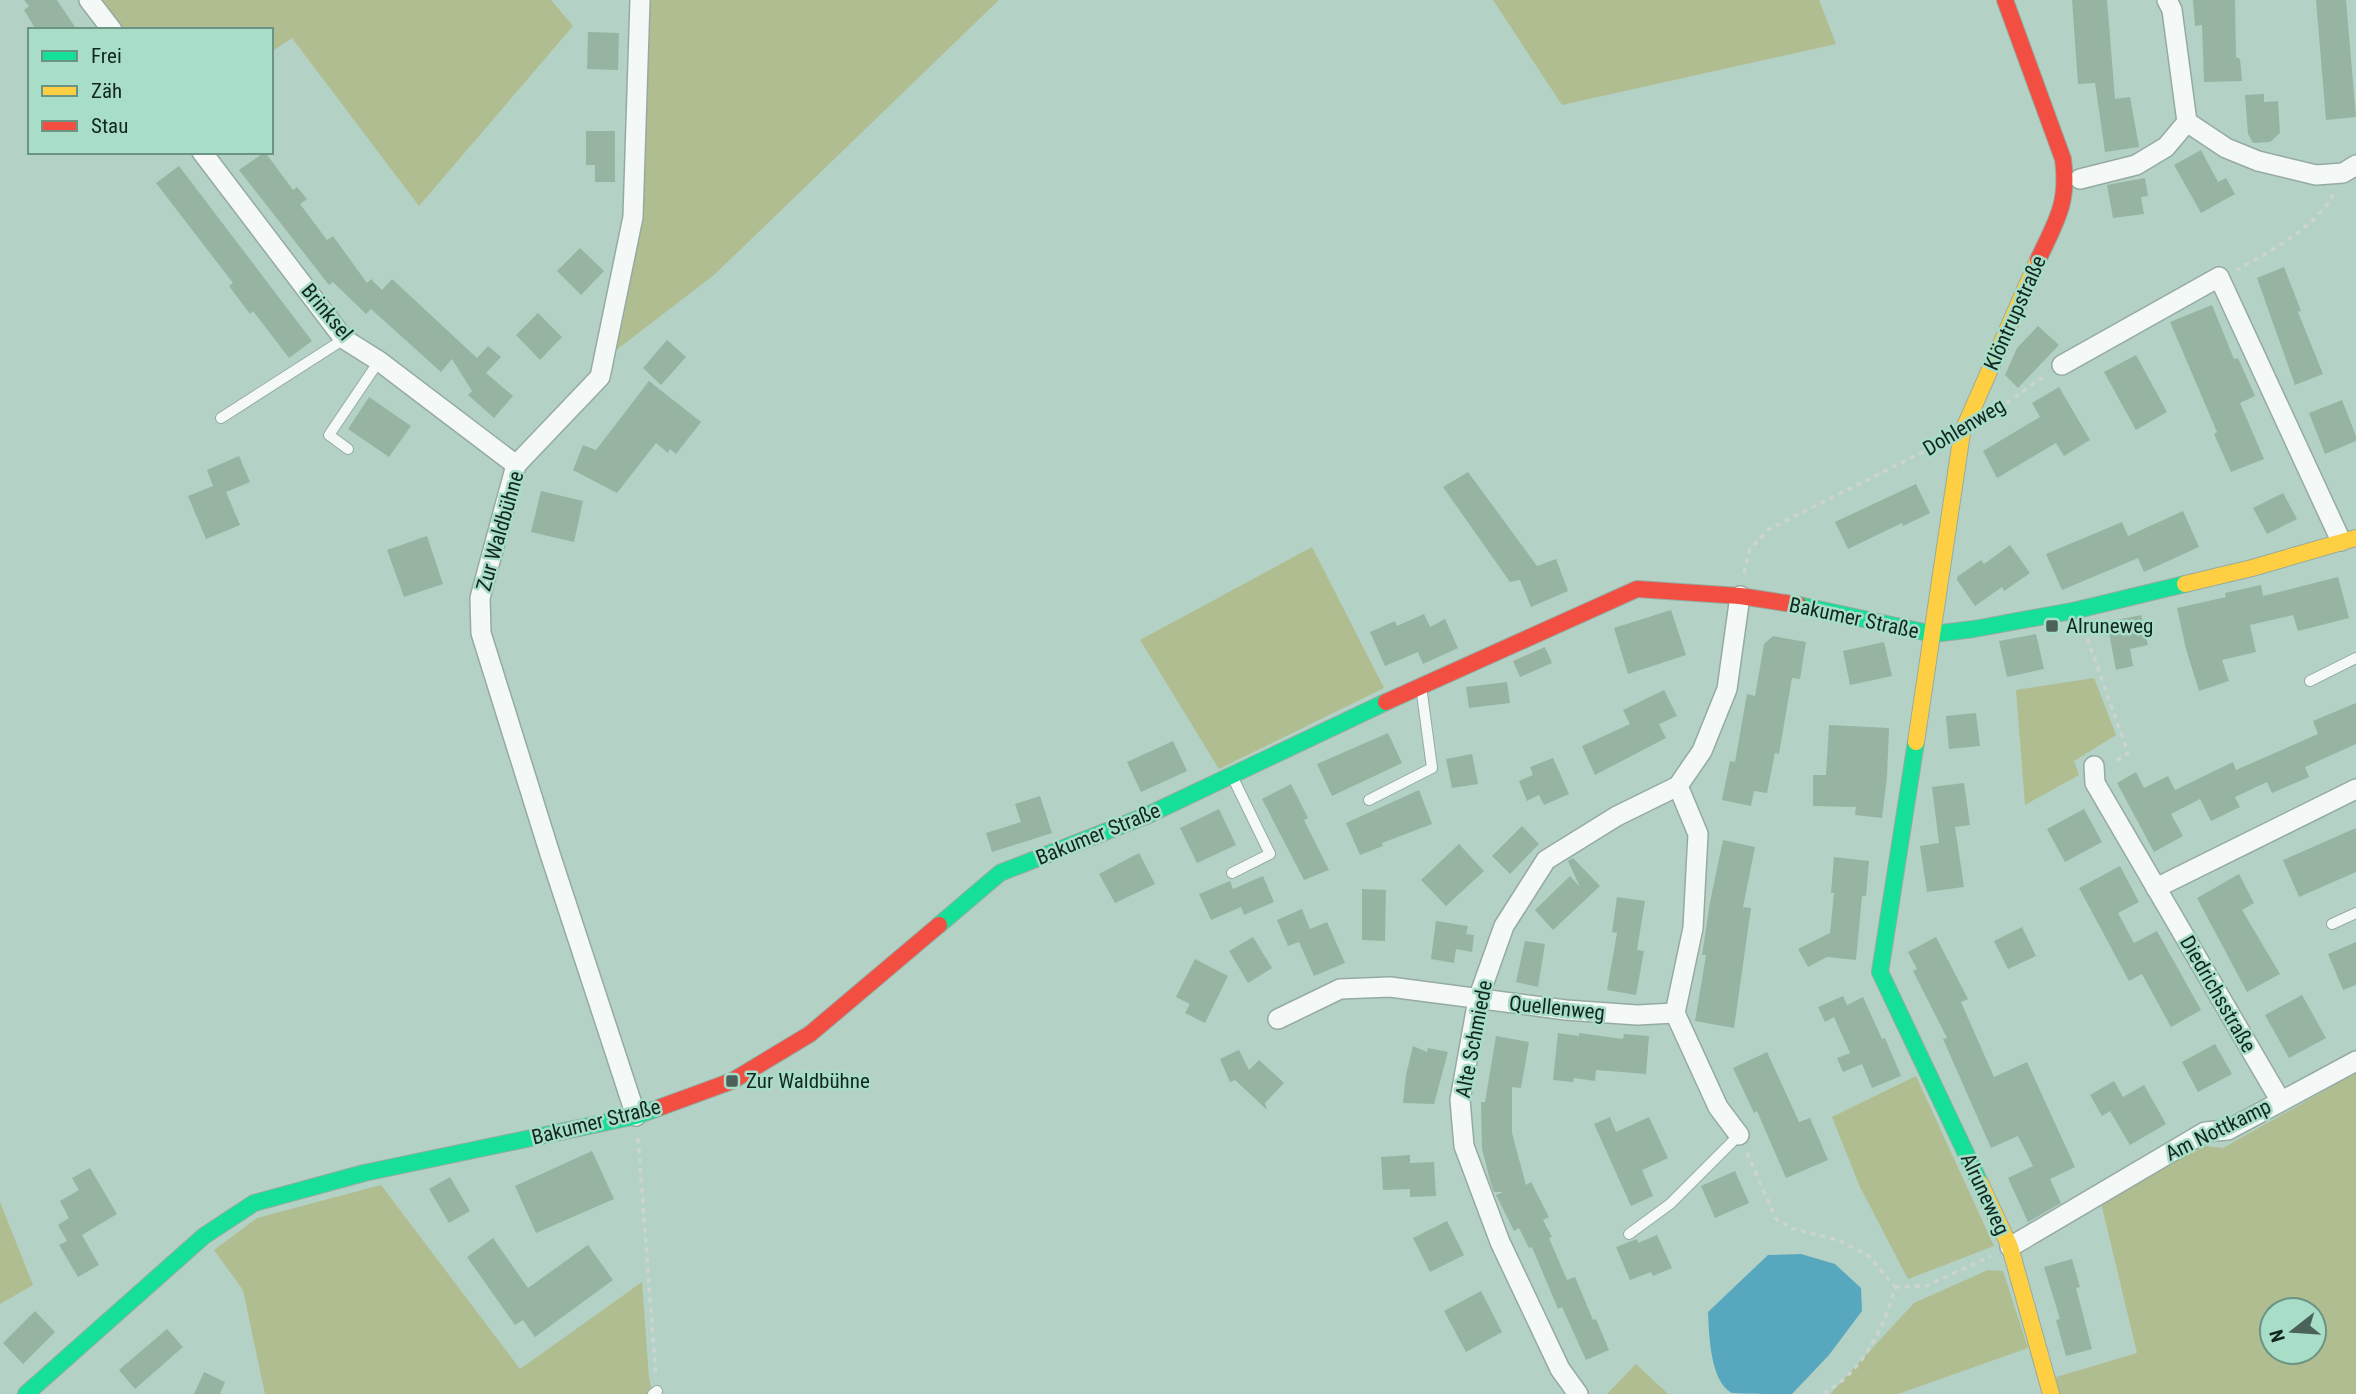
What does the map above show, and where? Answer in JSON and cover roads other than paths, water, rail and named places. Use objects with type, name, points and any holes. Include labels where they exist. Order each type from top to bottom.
[{"type":"street","points":[[89,0],[110,28]]},
{"type":"street","name":"Zur Waldbühne","points":[[636,1116],[550,855],[481,633],[480,598],[516,465],[600,377],[633,217],[640,0]]},
{"type":"street","name":"Klöntrupstraße","points":[[1933,634],[1962,433],[2063,205],[2066,181],[2063,159],[2005,0]]},
{"type":"street","points":[[2080,179],[2136,165],[2166,147],[2187,122],[2172,10],[2168,0]]},
{"type":"street","points":[[2187,122],[2226,148],[2258,161],[2316,175],[2349,169]]},
{"type":"street","name":"Brinksel","points":[[204,154],[344,339],[380,360],[516,465]]},
{"type":"street","name":"Bakumer Straße","points":[[26,1394],[204,1236],[254,1203],[364,1173],[636,1116],[732,1081],[810,1034],[1000,873],[1149,815],[1420,685],[1637,589],[1740,596],[1802,606],[1933,634],[2077,610],[2350,543],[2219,277],[2062,365]]},
{"type":"street","name":"Alte Schmiede","points":[[1578,1394],[1560,1369],[1500,1242],[1464,1146],[1460,1100],[1478,999],[1504,926],[1546,860],[1617,816],[1678,786],[1702,751],[1727,689],[1740,596]]},
{"type":"street","name":"Alruneweg","points":[[1933,634],[1880,972],[2010,1247],[2050,1394]]},
{"type":"street","name":"Diedrichsstraße","points":[[2094,766],[2095,783],[2280,1100]]},
{"type":"street","points":[[1678,786],[1698,834],[1693,928],[1675,1013],[1718,1108],[1739,1135]]},
{"type":"street","points":[[2156,888],[2356,789]]},
{"type":"street","name":"Quellenweg","points":[[1278,1019],[1340,989],[1390,987],[1637,1015],[1675,1013]]},
{"type":"street","name":"Am Nottkamp","points":[[2010,1247],[2205,1132],[2228,1130],[2356,1061]]},
{"type":"lane","points":[[221,418],[344,339]]},
{"type":"lane","points":[[348,449],[329,435],[380,360]]},
{"type":"lane","points":[[2310,681],[2356,658]]},
{"type":"lane","points":[[1369,800],[1432,768],[1420,685]]},
{"type":"lane","points":[[1231,775],[1270,854],[1232,873]]},
{"type":"lane","points":[[2332,924],[2356,913]]},
{"type":"lane","points":[[1629,1234],[1670,1204],[1739,1135]]},
{"type":"water","points":[[1801,1254],[1835,1264],[1861,1288],[1862,1311],[1829,1355],[1792,1394],[1732,1393],[1719,1379],[1715,1368],[1708,1312],[1768,1255]]},
{"type":"place","name":"Alruneweg","points":[[2052,626]]},
{"type":"place","name":"Zur Waldbühne","points":[[732,1081]]}]
